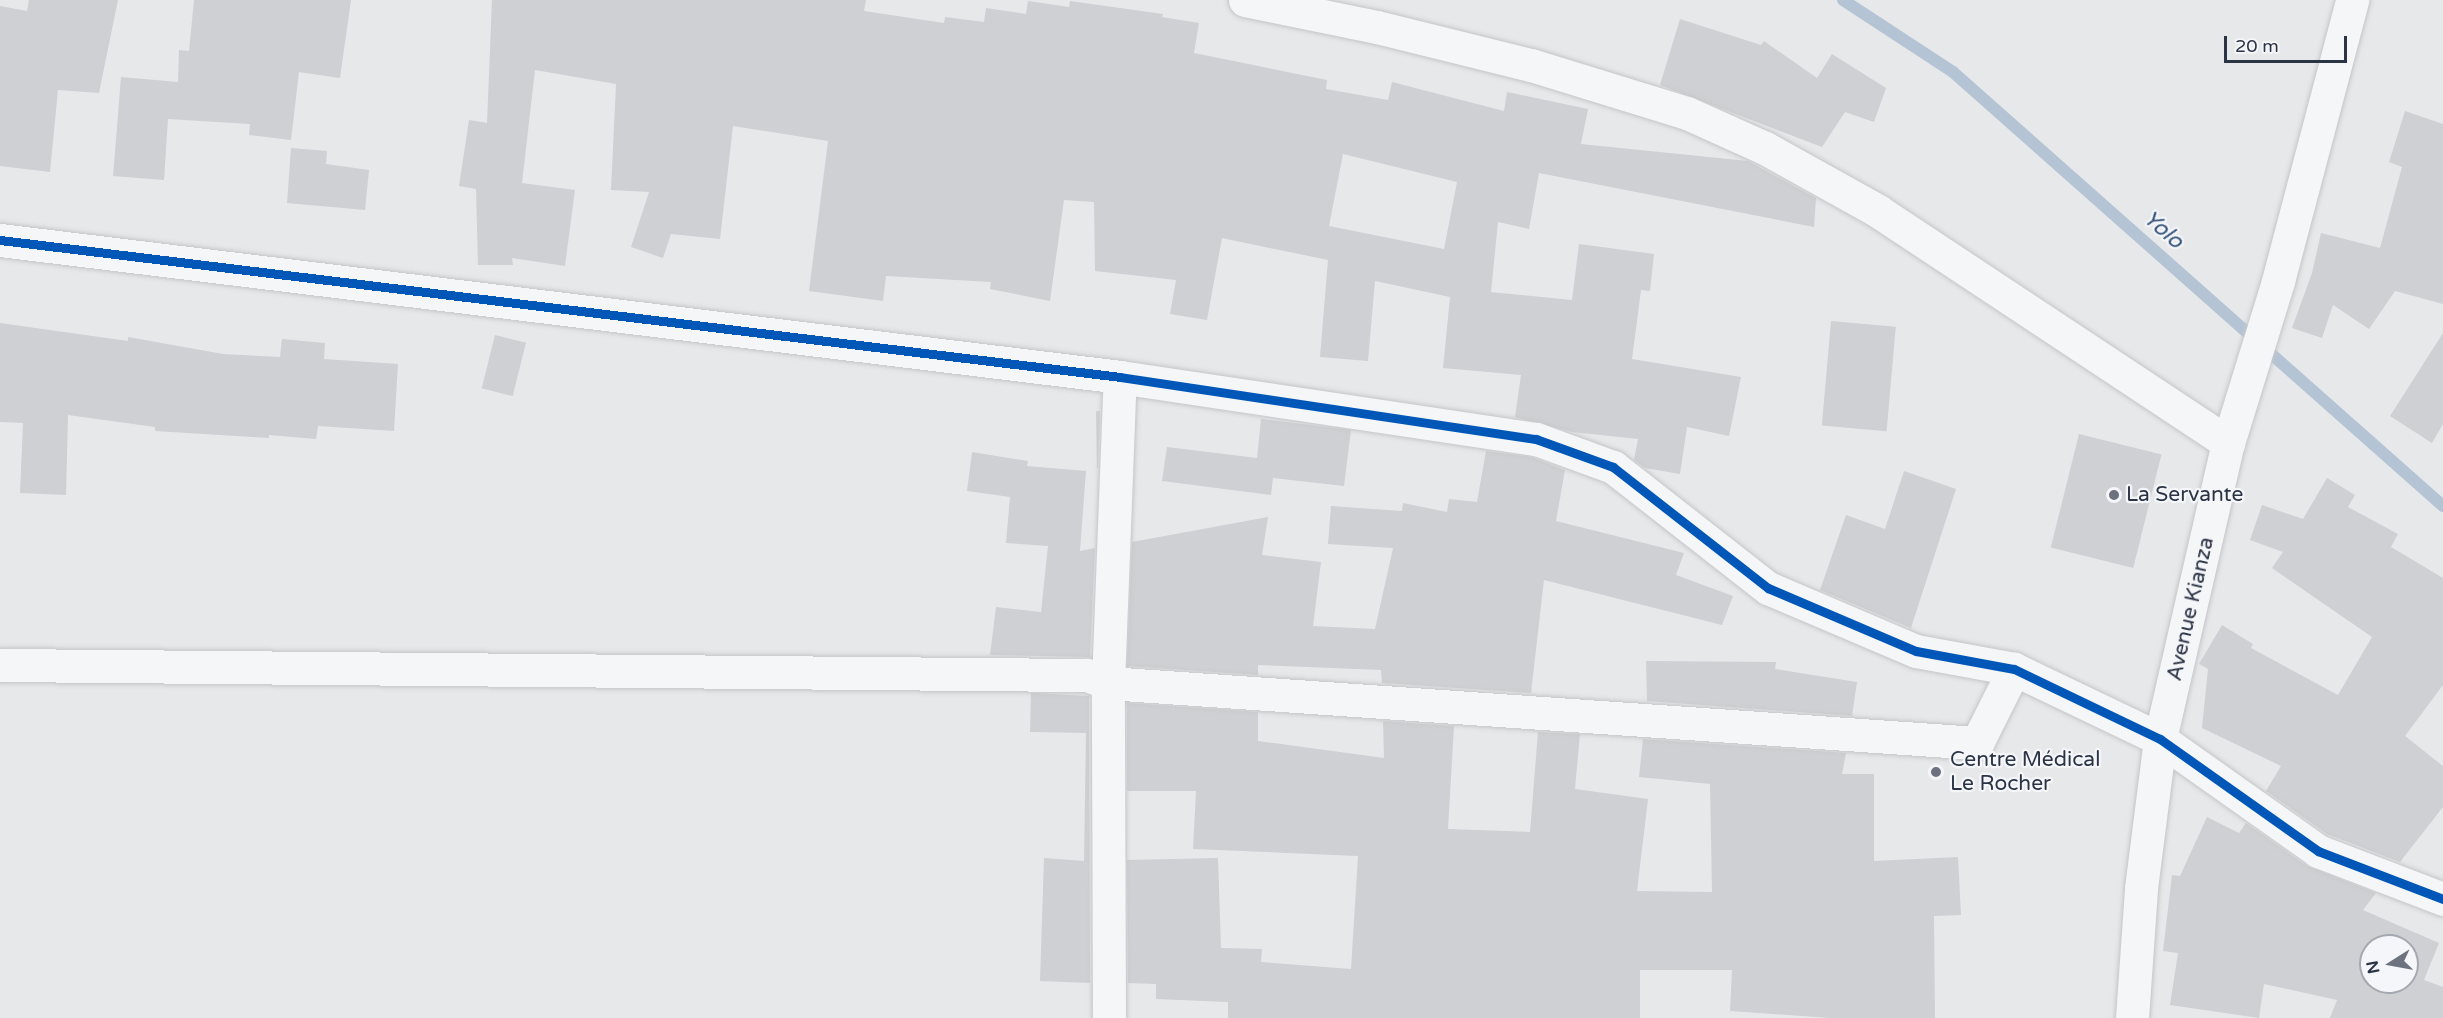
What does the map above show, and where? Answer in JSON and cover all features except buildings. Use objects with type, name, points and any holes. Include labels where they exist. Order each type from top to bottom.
[{"type":"street","points":[[1245,0],[1377,27],[1531,65],[1687,113],[1765,148],[1878,212],[2228,443]]},
{"type":"street","name":"Avenue Kianza","points":[[2132,1018],[2141,888],[2160,739],[2228,443],[2278,281],[2352,0]]},
{"type":"street","points":[[0,240],[1120,377],[1536,439],[1613,467],[1768,588],[1916,651],[2014,669],[2160,739],[2318,851],[2443,899]]},
{"type":"street","points":[[1109,1018],[1108,683],[1120,377]]},
{"type":"street","points":[[0,665],[1087,675],[1108,683],[1977,743],[2014,669]]},
{"type":"waterway","name":"Yolo","points":[[1843,0],[1953,72],[2443,506]]},
{"type":"cycle path","points":[[0,240],[1120,377],[1536,439],[1613,467],[1768,588],[1916,651],[2014,669],[2160,739],[2318,851],[2443,899]]},
{"type":"place","name":"La Servante","points":[[2114,495]]},
{"type":"place","name":"Centre Médical Le Rocher","points":[[1936,772]]}]
